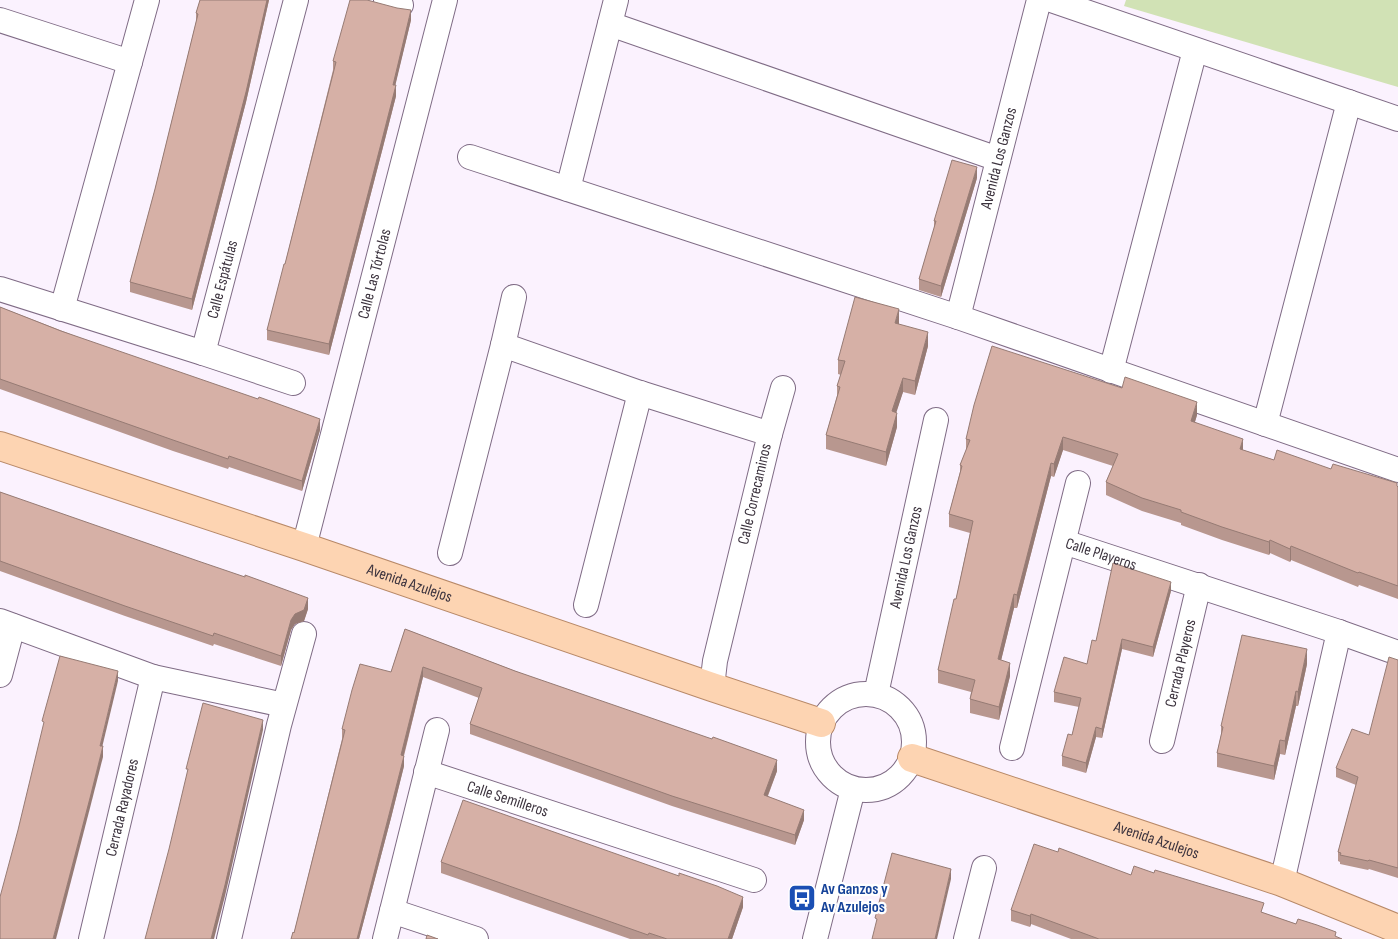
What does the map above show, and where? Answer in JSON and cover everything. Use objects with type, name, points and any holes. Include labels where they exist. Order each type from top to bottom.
[{"type":"main road","name":"Avenida Azulejos","points":[[0,446],[821,723]]},
{"type":"main road","name":"Avenida Azulejos","points":[[912,758],[1282,882],[1398,929]]},
{"type":"street","points":[[62,309],[146,0]]},
{"type":"street","name":"Calle Espátulas","points":[[203,353],[296,0]]},
{"type":"street","name":"Calle Las Tórtolas","points":[[304,547],[445,0]]},
{"type":"street","points":[[568,189],[616,0]]},
{"type":"street","name":"Avenida Los Ganzos","points":[[958,317],[1039,0]]},
{"type":"street","points":[[1051,0],[1398,120]]},
{"type":"street","points":[[0,20],[130,62]]},
{"type":"street","points":[[610,24],[998,159]]},
{"type":"street","points":[[1111,371],[1195,50]]},
{"type":"street","points":[[1265,424],[1349,102]]},
{"type":"street","points":[[470,157],[958,317],[1398,470]]},
{"type":"street","points":[[0,289],[294,383]]},
{"type":"street","points":[[450,553],[514,297]]},
{"type":"street","name":"Calle Correcaminos","points":[[503,345],[640,393],[770,434],[715,661],[712,687]]},
{"type":"street","points":[[770,434],[783,388]]},
{"type":"street","points":[[586,604],[640,393]]},
{"type":"street","name":"Avenida Los Ganzos","points":[[876,694],[936,420]]},
{"type":"street","points":[[1064,542],[1078,483]]},
{"type":"street","name":"Calle Playeros","points":[[1012,748],[1064,542],[1199,585],[1398,653]]},
{"type":"street","name":"Cerrada Playeros","points":[[1162,741],[1199,585]]},
{"type":"street","points":[[0,675],[6,624],[153,677],[284,705]]},
{"type":"street","points":[[1282,882],[1339,632]]},
{"type":"street","points":[[229,939],[284,705],[304,634]]},
{"type":"street","name":"Cerrada Rayadores","points":[[91,939],[153,677]]},
{"type":"street","points":[[863,693],[876,694],[891,700],[904,711],[911,726],[914,742],[912,758],[905,771],[895,781],[882,788],[867,791],[853,789],[840,783],[822,763],[817,736],[821,723],[828,711],[838,702],[850,696],[863,693]]},
{"type":"street","points":[[385,939],[437,730]]},
{"type":"street","name":"Calle Semilleros","points":[[426,772],[754,880]]},
{"type":"street","points":[[815,939],[853,789]]},
{"type":"street","points":[[966,939],[984,868]]},
{"type":"street","points":[[392,911],[476,939]]},
{"type":"green space","points":[[1126,0],[1398,0],[1398,87],[1124,6]]},
{"type":"building","points":[[200,0],[267,0],[246,92],[192,299],[130,282],[155,189]]},
{"type":"building","points":[[350,0],[367,0],[411,10],[393,85],[396,85],[329,344],[267,330],[336,62],[333,61]]},
{"type":"building","points":[[952,160],[977,167],[941,286],[919,279]]},
{"type":"building","points":[[855,297],[899,309],[895,323],[928,332],[915,381],[903,378],[892,411],[897,413],[886,452],[826,435],[840,387],[837,386],[845,361],[838,360]]},
{"type":"building","points":[[0,307],[61,331],[320,419],[302,481],[229,456],[228,459],[0,379]]},
{"type":"building","points":[[992,346],[1122,388],[1125,377],[1197,402],[1191,421],[1243,439],[1240,449],[1274,460],[1277,450],[1331,469],[1333,464],[1397,483],[1398,586],[1358,573],[1291,546],[1290,549],[1270,540],[1269,542],[1222,527],[1181,512],[1181,510],[1142,498],[1106,482],[1118,454],[1063,437],[1054,464],[1051,463],[1017,595],[1014,594],[998,659],[1010,663],[999,707],[970,699],[975,680],[938,670],[973,521],[949,514],[962,466],[960,465],[970,440],[966,439],[974,405]]},
{"type":"building","points":[[0,492],[308,598],[304,610],[295,614],[291,620],[281,656],[214,633],[213,636],[0,561]]},
{"type":"building","points":[[1113,563],[1171,582],[1153,647],[1122,639],[1102,729],[1096,727],[1086,763],[1062,756],[1068,734],[1072,735],[1081,698],[1054,692],[1064,657],[1087,664],[1092,640],[1096,641]]},
{"type":"building","points":[[405,629],[515,671],[777,760],[764,795],[804,810],[795,835],[672,796],[470,724],[482,688],[423,667],[401,755],[404,756],[357,939],[291,939],[345,730],[342,729],[360,664],[391,672]]},
{"type":"building","points":[[1242,635],[1307,649],[1285,741],[1280,740],[1274,766],[1217,753],[1223,727],[1221,726]]},
{"type":"building","points":[[60,656],[118,671],[100,746],[103,746],[53,939],[0,939],[0,897],[44,722],[42,721]]},
{"type":"building","points":[[1389,657],[1398,660],[1398,868],[1340,855],[1341,853],[1338,852],[1358,777],[1336,768],[1352,729],[1369,735]]},
{"type":"building","points":[[203,703],[263,720],[225,885],[211,939],[145,939],[169,849],[188,769],[186,769]]},
{"type":"building","points":[[463,800],[679,876],[679,873],[717,886],[743,897],[728,939],[667,939],[649,933],[648,935],[441,862]]},
{"type":"building","points":[[1034,844],[1058,852],[1059,848],[1131,875],[1134,866],[1154,873],[1155,870],[1264,903],[1261,912],[1296,924],[1298,919],[1317,925],[1336,932],[1335,936],[1342,939],[1099,939],[1031,914],[1030,916],[1011,910]]},
{"type":"building","points":[[892,853],[951,869],[935,939],[872,939],[877,919],[875,918]]},
{"type":"building","points":[[427,935],[438,939],[426,939]]},
{"type":"place","name":"Av Ganzos y Av Azulejos","points":[[802,898]]}]
